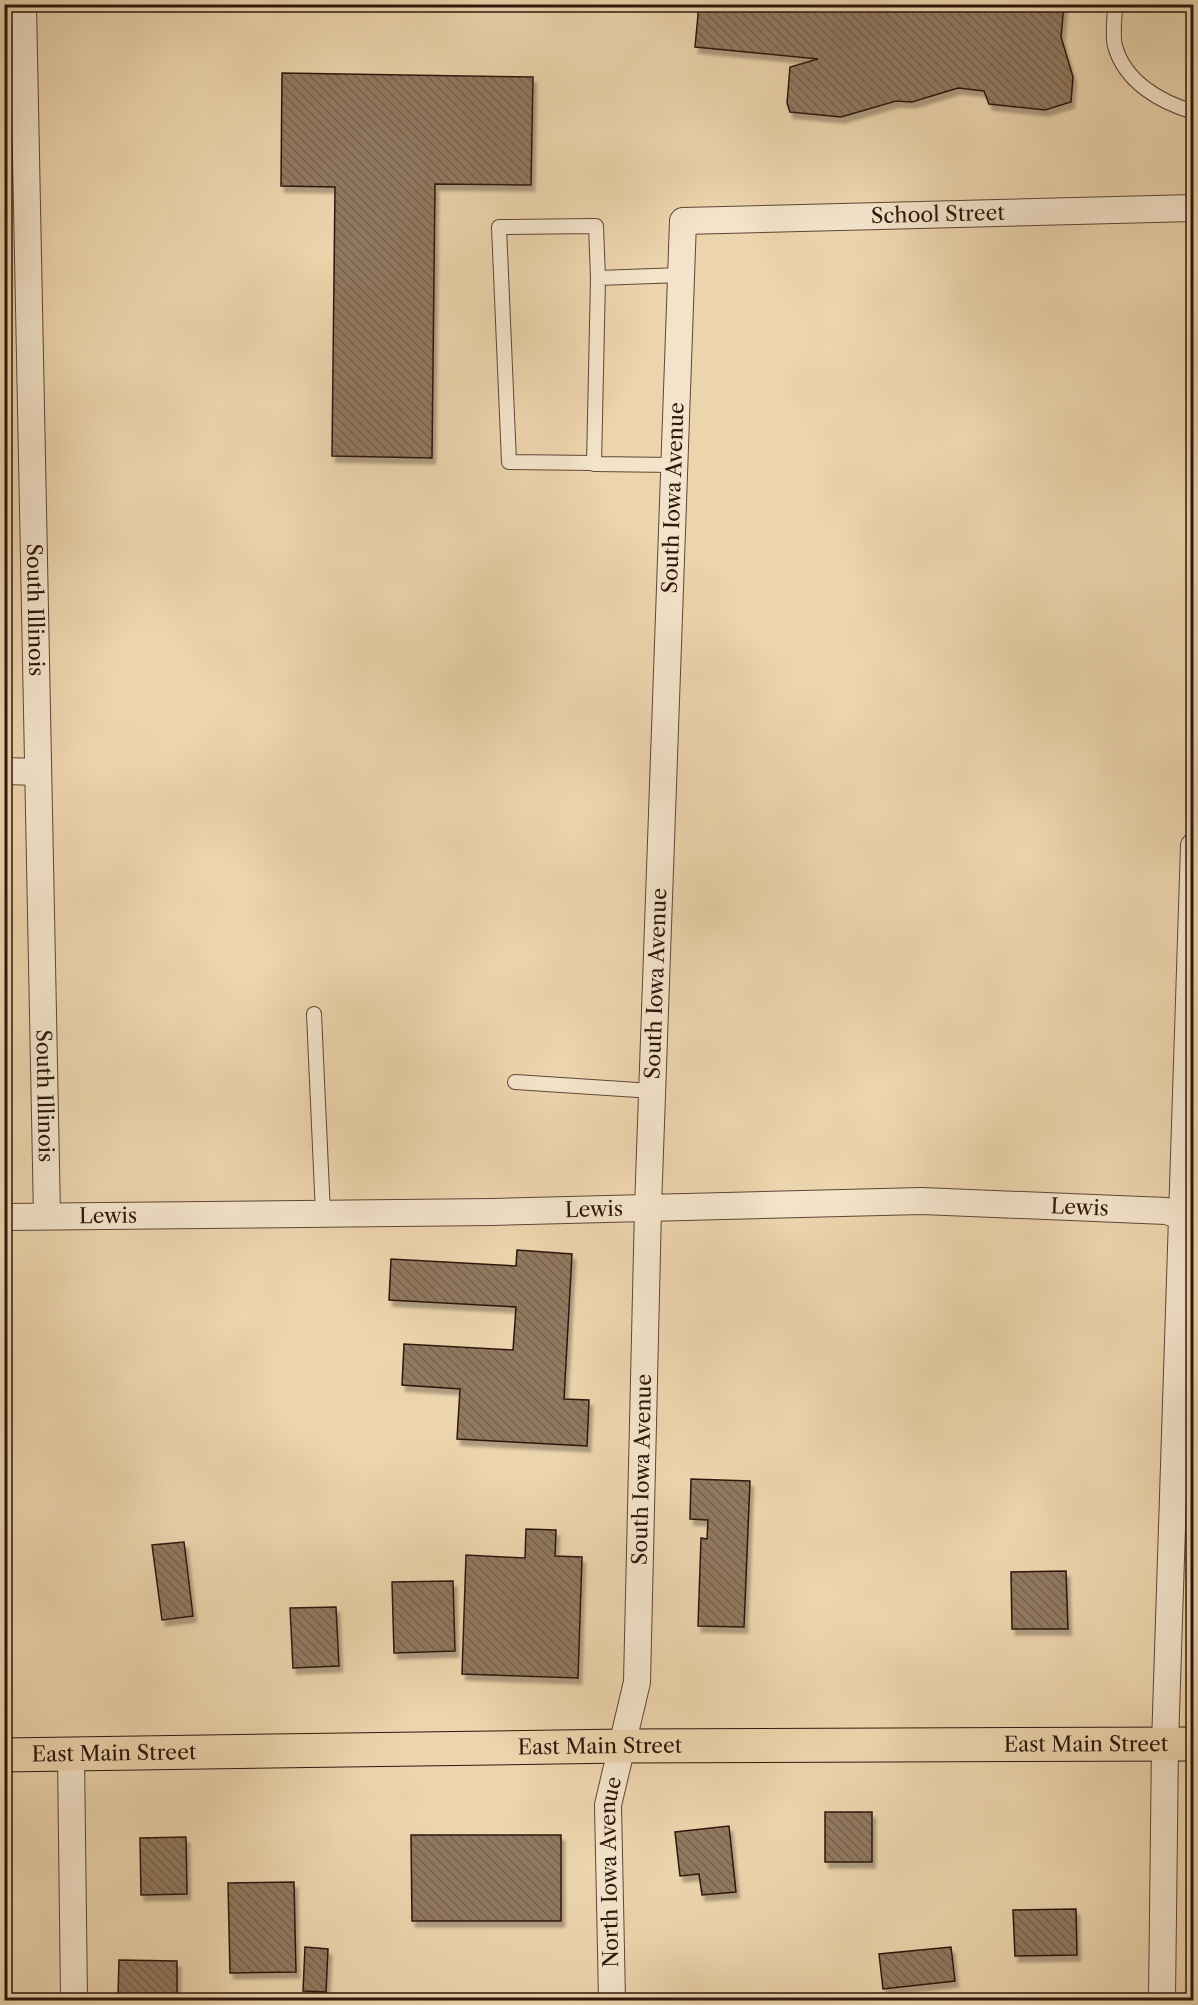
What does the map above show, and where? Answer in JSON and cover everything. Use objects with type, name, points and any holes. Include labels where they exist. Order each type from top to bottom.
[{"type":"main road","name":"East Main Street","points":[[4,1755],[623,1746],[1179,1744]]},
{"type":"street","name":"South Illinois","points":[[23,4],[47,1216]]},
{"type":"street","name":"School Street","points":[[683,221],[1194,208]]},
{"type":"street","name":"South Iowa Avenue","points":[[623,1746],[637,1682],[648,1208],[683,221]]},
{"type":"street","points":[[4,771],[38,772]]},
{"type":"street","points":[[1162,2001],[1179,1744],[1194,846]]},
{"type":"street","name":"Lewis","points":[[4,1217],[323,1214],[922,1201],[1166,1211],[1188,1217]]},
{"type":"street","name":"North Iowa Avenue","points":[[612,2001],[608,1805],[623,1746]]},
{"type":"street","points":[[71,1755],[74,2001]]},
{"type":"lane","points":[[1115,4],[1114,45],[1129,74],[1156,98],[1194,112]]},
{"type":"lane","points":[[594,463],[598,278],[596,226],[499,226],[509,462],[674,465]]},
{"type":"lane","points":[[598,278],[681,275]]},
{"type":"lane","points":[[314,1014],[323,1214]]},
{"type":"lane","points":[[515,1082],[653,1091]]},
{"type":"building","points":[[699,4],[1064,4],[1061,37],[1073,77],[1071,102],[1045,110],[989,104],[984,91],[958,88],[912,102],[896,101],[841,117],[790,112],[787,103],[790,67],[818,59],[695,47]]},
{"type":"building","points":[[282,73],[533,77],[531,185],[435,184],[432,458],[332,456],[335,187],[281,186]]},
{"type":"building","points":[[517,1250],[572,1254],[564,1399],[589,1400],[587,1446],[457,1439],[460,1389],[402,1385],[404,1344],[513,1350],[516,1307],[389,1300],[391,1259],[516,1266]]},
{"type":"building","points":[[691,1479],[750,1481],[744,1627],[698,1626],[701,1538],[707,1539],[708,1520],[690,1519]]},
{"type":"building","points":[[526,1529],[556,1530],[555,1556],[582,1557],[578,1678],[462,1674],[466,1555],[525,1558]]},
{"type":"building","points":[[184,1542],[193,1616],[162,1620],[152,1545]]},
{"type":"building","points":[[1066,1571],[1068,1629],[1012,1629],[1011,1572]]},
{"type":"building","points":[[453,1581],[455,1651],[394,1653],[392,1582]]},
{"type":"building","points":[[336,1607],[339,1666],[293,1668],[290,1608]]},
{"type":"building","points":[[825,1812],[872,1812],[872,1862],[825,1862]]},
{"type":"building","points":[[729,1826],[736,1892],[702,1895],[699,1874],[680,1876],[675,1832]]},
{"type":"building","points":[[411,1835],[561,1835],[561,1921],[412,1921]]},
{"type":"building","points":[[186,1837],[187,1894],[141,1895],[140,1838]]},
{"type":"building","points":[[294,1882],[296,1972],[230,1973],[228,1883]]},
{"type":"building","points":[[1076,1909],[1077,1955],[1015,1956],[1013,1910]]},
{"type":"building","points":[[305,1947],[328,1949],[326,1992],[303,1991]]},
{"type":"building","points":[[951,1947],[955,1981],[883,1989],[879,1954]]},
{"type":"building","points":[[119,1960],[177,1961],[177,1998],[118,1997]]}]
